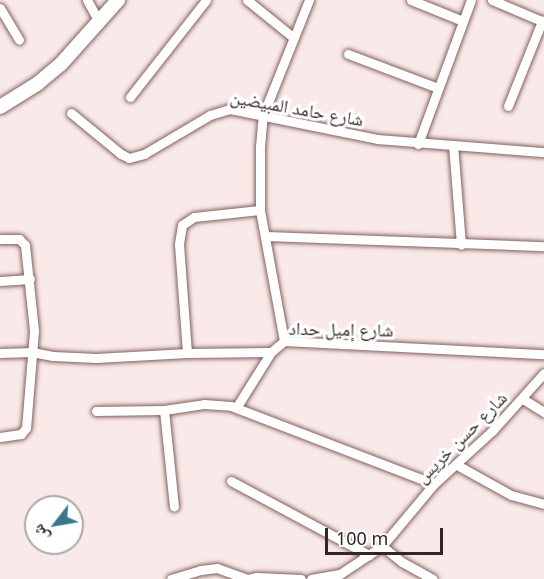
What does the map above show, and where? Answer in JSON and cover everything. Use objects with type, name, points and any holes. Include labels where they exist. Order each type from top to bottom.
[{"type":"street","points":[[87,0],[100,23]]},
{"type":"street","points":[[0,107],[37,84],[62,64],[118,0]]},
{"type":"street","points":[[130,97],[206,0]]},
{"type":"street","points":[[247,0],[294,38]]},
{"type":"street","points":[[284,341],[260,210],[263,115],[309,0]]},
{"type":"street","points":[[411,0],[463,21]]},
{"type":"street","points":[[418,144],[471,0]]},
{"type":"street","points":[[492,0],[543,21],[508,106]]},
{"type":"street","points":[[0,8],[19,40]]},
{"type":"street","points":[[348,54],[438,88]]},
{"type":"street","name":"شارع حامد المبيضين","points":[[71,113],[120,154],[129,158],[144,154],[220,110],[263,115],[365,137],[418,144],[544,152]]},
{"type":"street","points":[[453,145],[461,245]]},
{"type":"street","points":[[187,353],[179,244],[182,225],[194,217],[260,210]]},
{"type":"street","points":[[266,236],[461,245],[544,246]]},
{"type":"street","points":[[0,239],[19,239],[26,245],[30,279],[32,352],[27,428],[21,434],[0,437]]},
{"type":"street","points":[[0,281],[30,279]]},
{"type":"street","name":"شارع إميل حداد","points":[[0,353],[32,352],[52,357],[96,358],[187,353],[271,352],[284,341],[544,354]]},
{"type":"street","points":[[237,408],[271,352]]},
{"type":"street","name":"شارع حسن خريس","points":[[311,579],[340,574],[382,546],[434,484],[457,465],[523,399],[544,373]]},
{"type":"street","points":[[523,399],[544,412]]},
{"type":"street","points":[[96,411],[164,410],[204,404],[237,408],[434,484]]},
{"type":"street","points":[[164,410],[174,506]]},
{"type":"street","points":[[457,465],[495,488],[544,504]]},
{"type":"street","points":[[231,481],[369,555]]},
{"type":"street","points":[[382,546],[433,579]]},
{"type":"street","points":[[171,579],[217,568],[251,578],[301,579]]}]
